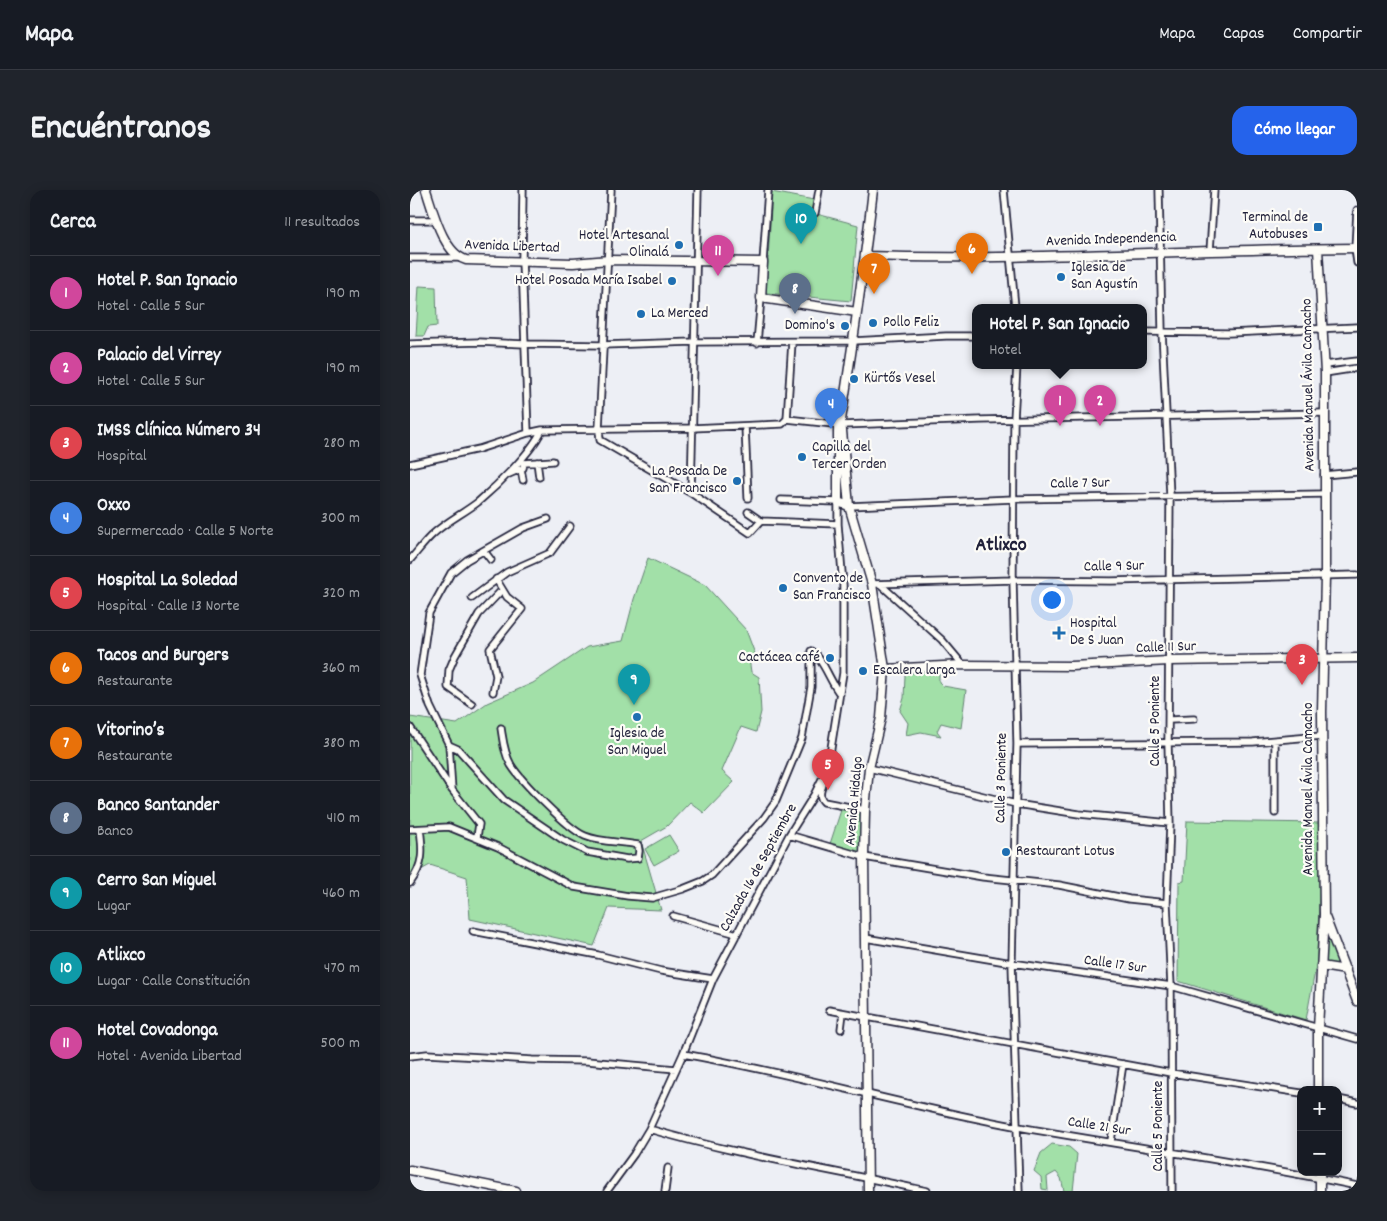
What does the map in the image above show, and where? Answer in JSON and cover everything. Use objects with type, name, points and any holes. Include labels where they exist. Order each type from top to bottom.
[{"type":"street","points":[[426,190],[436,220],[448,245],[460,258]]},
{"type":"street","points":[[523,190],[522,260],[528,432]]},
{"type":"street","points":[[611,190],[600,440],[691,493],[750,533],[761,522]]},
{"type":"street","points":[[691,493],[698,190]]},
{"type":"street","points":[[757,342],[768,190]]},
{"type":"street","points":[[815,213],[819,190]]},
{"type":"street","name":"Avenida Hidalgo","points":[[838,502],[840,423],[866,256],[873,190]]},
{"type":"street","points":[[1004,190],[1015,304]]},
{"type":"street","name":"Calle 5 Poniente","points":[[1159,190],[1162,331],[1170,496],[1170,720],[1168,742],[1170,823],[1167,903],[1171,986],[1172,1191]]},
{"type":"street","points":[[1210,251],[1214,190]]},
{"type":"street","points":[[1357,210],[1357,264]]},
{"type":"street","points":[[410,220],[436,220]]},
{"type":"street","name":"Avenida Independencia","points":[[866,256],[930,258],[1010,257],[1356,248]]},
{"type":"street","name":"Avenida Manuel Ávila Camacho","points":[[1318,249],[1325,369],[1325,576],[1322,736],[1324,916],[1318,1029],[1318,1086]]},
{"type":"street","name":"Avenida Libertad","points":[[410,258],[460,258],[466,260],[522,260],[573,263],[608,260],[762,262]]},
{"type":"street","points":[[761,298],[857,312]]},
{"type":"street","points":[[1147,332],[1229,333],[1357,327]]},
{"type":"street","points":[[410,344],[478,342],[603,345],[693,342],[853,341],[972,336]]},
{"type":"street","points":[[410,464],[479,449],[528,432],[542,430],[692,428],[782,424],[787,419],[792,342]]},
{"type":"street","points":[[1325,369],[1357,361]]},
{"type":"street","points":[[1325,369],[1357,368]]},
{"type":"street","name":"Calle 3 Poniente","points":[[1016,369],[1013,580],[1017,744],[1012,963],[1019,1191]]},
{"type":"street","points":[[787,419],[840,423],[1324,413]]},
{"type":"street","name":"Avenida Hidalgo","points":[[840,423],[849,506],[876,584],[885,669],[881,718],[869,768],[865,810],[868,1191]]},
{"type":"street","points":[[745,426],[748,498]]},
{"type":"street","points":[[410,560],[433,534],[458,514],[477,503],[538,445],[542,430]]},
{"type":"street","points":[[505,475],[523,468],[524,463],[553,461]]},
{"type":"street","points":[[538,462],[539,477]]},
{"type":"street","points":[[521,469],[523,480]]},
{"type":"street","points":[[1324,476],[1357,472]]},
{"type":"street","name":"Calle 7 Sur","points":[[838,502],[849,506],[1014,499],[1324,494]]},
{"type":"street","points":[[781,500],[838,502]]},
{"type":"street","name":"Calzada 16 de Septiembre","points":[[607,1191],[634,1154],[649,1128],[683,1054],[713,979],[828,767],[843,666],[843,585],[838,502]]},
{"type":"street","points":[[748,512],[761,522],[838,524]]},
{"type":"street","points":[[452,790],[450,745],[430,706],[420,675],[427,621],[431,608],[451,573],[467,560],[524,528],[548,519]]},
{"type":"street","points":[[472,598],[507,572],[550,552],[570,526]]},
{"type":"street","points":[[484,551],[491,560]]},
{"type":"street","name":"Calle 9 Sur","points":[[876,584],[1357,575]]},
{"type":"street","points":[[493,692],[496,676],[490,649],[522,608],[507,597],[496,579]]},
{"type":"street","points":[[876,584],[942,640],[963,665]]},
{"type":"street","points":[[472,704],[448,686],[449,670],[479,614],[502,590]]},
{"type":"street","points":[[410,829],[449,827],[477,837],[574,887],[652,898],[703,881],[712,875],[771,809],[802,738],[811,687],[811,651],[817,655],[833,686],[840,694]]},
{"type":"street","name":"Calle 11 Sur","points":[[885,669],[963,665],[1072,666],[1357,658]]},
{"type":"street","points":[[1170,720],[1194,719]]},
{"type":"street","points":[[410,727],[413,738],[479,824],[477,837]]},
{"type":"street","points":[[450,745],[458,749],[504,800],[563,840],[587,852],[627,860],[638,858],[638,845],[602,841],[585,836],[573,829],[523,780],[510,764],[504,748],[501,728]]},
{"type":"street","points":[[1017,744],[1253,742],[1322,736]]},
{"type":"street","points":[[1275,740],[1275,814]]},
{"type":"street","points":[[828,767],[820,794],[822,800],[865,810]]},
{"type":"street","points":[[869,768],[1016,804],[1079,814],[1170,823]]},
{"type":"street","points":[[410,883],[423,855],[420,829]]},
{"type":"street","points":[[789,836],[864,857],[1013,881],[1059,885],[1167,903]]},
{"type":"street","points":[[673,916],[737,934]]},
{"type":"street","points":[[1324,916],[1357,1001]]},
{"type":"street","points":[[473,931],[598,955],[661,971],[713,979]]},
{"type":"street","name":"Calle 17 Sur","points":[[865,938],[1012,963],[1171,986],[1357,1040]]},
{"type":"street","points":[[1321,966],[1346,970]]},
{"type":"street","points":[[830,1010],[1171,1073],[1297,1092]]},
{"type":"street","points":[[841,1029],[843,1012]]},
{"type":"street","points":[[410,1056],[426,1054],[587,1061],[676,1069]]},
{"type":"street","name":"Calle 21 Sur","points":[[683,1054],[744,1064],[866,1095],[1018,1127],[1297,1171]]},
{"type":"street","points":[[1111,1141],[1123,1064]]},
{"type":"street","points":[[1342,1100],[1357,1103]]},
{"type":"street","points":[[649,1128],[718,1148],[927,1191]]},
{"type":"street","points":[[666,1191],[668,1168]]},
{"type":"street","points":[[410,1170],[475,1188],[516,1191]]},
{"type":"street","points":[[1320,1176],[1320,1191]]},
{"type":"street","name":"Calle 21 Sur","points":[[1323,1176],[1357,1186]]},
{"type":"green space","points":[[772,192],[814,200],[813,213],[858,225],[851,301],[766,293]]},
{"type":"green space","points":[[419,286],[436,287],[437,326],[428,327],[424,336],[416,336]]},
{"type":"green space","points":[[648,558],[705,585],[746,630],[755,654],[749,658],[751,672],[759,677],[761,712],[756,732],[741,727],[722,771],[734,782],[704,813],[690,802],[667,826],[641,841],[661,910],[609,908],[594,946],[470,919],[467,877],[430,865],[410,876],[410,717],[457,724],[487,703],[533,683],[587,647],[623,641],[634,599]]},
{"type":"green space","points":[[908,670],[933,670],[939,673],[939,682],[943,686],[966,690],[961,728],[941,723],[937,731],[941,736],[921,732],[906,735],[908,723],[900,711],[904,698],[905,676]]},
{"type":"green space","points":[[842,807],[861,812],[861,855],[829,847]]},
{"type":"green space","points":[[1187,821],[1322,823],[1317,960],[1306,1020],[1178,981],[1179,882],[1184,881]]},
{"type":"green space","points":[[669,835],[679,851],[654,865],[645,849]]},
{"type":"green space","points":[[1326,927],[1340,966],[1324,964]]},
{"type":"green space","points":[[1052,1144],[1069,1147],[1077,1154],[1073,1191],[1064,1191],[1061,1178],[1056,1172],[1047,1177],[1048,1190],[1042,1189],[1041,1177],[1034,1171],[1041,1153]]},
{"type":"place","name":"Terminal de Autobuses","points":[[1318,227]]},
{"type":"place","name":"Atlixco","points":[[801,244]]},
{"type":"place","name":"Hotel Artesanal Olinalá","points":[[679,245]]},
{"type":"place","name":"Tacos and Burgers","points":[[972,274]]},
{"type":"place","name":"Hotel Covadonga","points":[[718,276]]},
{"type":"place","name":"Iglesia de San Agustín","points":[[1061,277]]},
{"type":"place","name":"Hotel Posada María Isabel","points":[[672,281]]},
{"type":"place","name":"Vitorino’s","points":[[874,294]]},
{"type":"place","name":"La Merced","points":[[641,314]]},
{"type":"place","name":"Banco Santander","points":[[795,314]]},
{"type":"place","name":"Pollo Feliz","points":[[873,323]]},
{"type":"place","name":"Domino's","points":[[845,326]]},
{"type":"place","name":"Kürtős Vesel","points":[[854,379]]},
{"type":"place","name":"Hotel P. San Ignacio","points":[[1060,426]]},
{"type":"place","name":"Palacio del Virrey","points":[[1100,426]]},
{"type":"place","name":"Oxxo","points":[[831,429]]},
{"type":"place","name":"Capilla del Tercer Orden","points":[[802,457]]},
{"type":"place","name":"La Posada De San Francisco","points":[[737,481]]},
{"type":"place","name":"Convento de San Francisco","points":[[783,588]]},
{"type":"place","name":"Hospital De S Juan","points":[[1059,633]]},
{"type":"place","name":"Cactácea café","points":[[830,658]]},
{"type":"place","name":"Escalera larga","points":[[863,671]]},
{"type":"place","name":"IMSS Clínica Número 34","points":[[1302,685]]},
{"type":"place","name":"Cerro San Miguel","points":[[634,705]]},
{"type":"place","name":"Iglesia de San Miguel","points":[[637,717]]},
{"type":"place","name":"Hospital La Soledad","points":[[828,790]]},
{"type":"place","name":"Restaurant Lotus","points":[[1006,852]]},
{"type":"district","name":"Atlixco","points":[[1001,546]]}]
